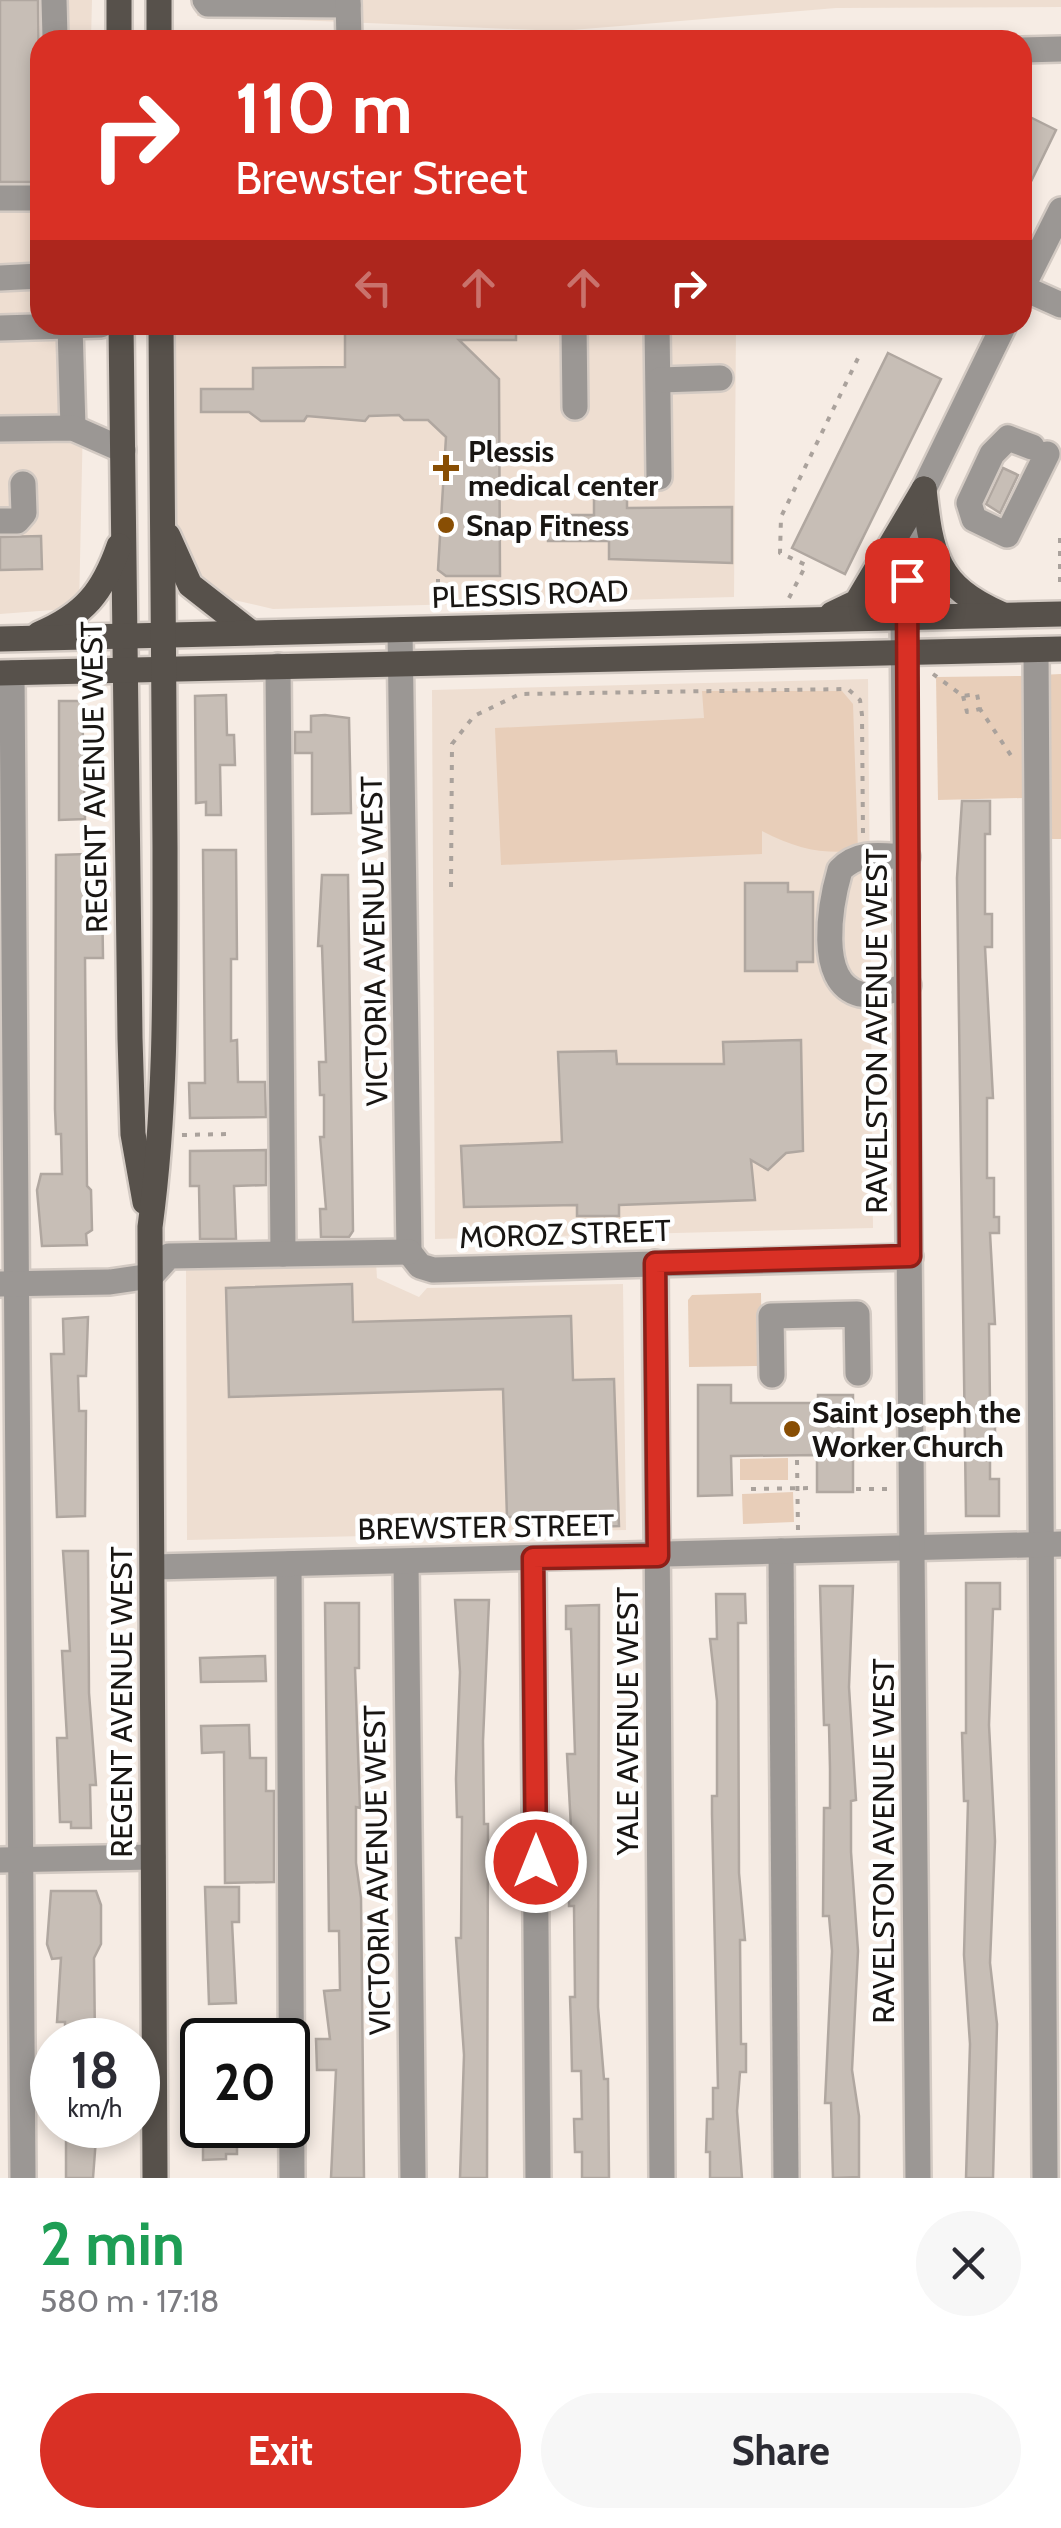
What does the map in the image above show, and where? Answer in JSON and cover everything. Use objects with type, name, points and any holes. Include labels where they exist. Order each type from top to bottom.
[{"type":"main road","points":[[119,0],[119,30]]},
{"type":"main road","points":[[159,0],[159,30]]},
{"type":"main road","name":"REGENT AVENUE WEST","points":[[121,335],[133,1134],[150,1227]]},
{"type":"main road","name":"REGENT AVENUE WEST","points":[[156,2178],[150,1227],[162,1134],[166,633],[161,335]]},
{"type":"main road","points":[[924,488],[930,543],[944,575],[976,603],[1007,617]]},
{"type":"main road","points":[[822,617],[857,602],[924,488]]},
{"type":"main road","points":[[162,524],[190,586],[250,632]]},
{"type":"main road","points":[[30,638],[64,624],[92,602],[108,576],[124,533]]},
{"type":"main road","name":"PLESSIS ROAD","points":[[0,639],[1061,614]]},
{"type":"main road","points":[[6,673],[1048,649]]},
{"type":"street","points":[[54,0],[55,30]]},
{"type":"street","points":[[206,0],[208,4],[348,2],[349,30]]},
{"type":"street","points":[[1032,50],[1061,49]]},
{"type":"street","points":[[0,198],[30,198]]},
{"type":"street","points":[[1032,268],[1061,210]]},
{"type":"street","points":[[0,278],[30,276]]},
{"type":"street","points":[[1032,292],[1061,305]]},
{"type":"street","points":[[0,328],[30,327]]},
{"type":"street","points":[[70,335],[73,428]]},
{"type":"street","points":[[574,335],[575,408]]},
{"type":"street","points":[[658,335],[659,478]]},
{"type":"street","name":"RAVELSTON AVENUE WEST","points":[[918,2178],[904,616],[910,548],[924,488],[999,335]]},
{"type":"street","points":[[660,380],[720,378]]},
{"type":"street","points":[[0,429],[73,428],[123,450]]},
{"type":"street","points":[[0,521],[17,521],[24,514],[23,484]]},
{"type":"street","name":"VICTORIA AVENUE WEST","points":[[400,630],[404,664],[410,1252]]},
{"type":"street","points":[[1045,2178],[1051,1544],[1035,766],[1048,649]]},
{"type":"street","points":[[278,666],[283,1254]]},
{"type":"street","points":[[6,673],[10,1860],[22,2178]]},
{"type":"street","points":[[907,856],[863,855],[840,870],[832,962],[836,977],[857,993],[874,995],[908,985]]},
{"type":"street","name":"MOROZ STREET","points":[[8,1284],[151,1276],[169,1256],[410,1252],[420,1266],[434,1270],[910,1256]]},
{"type":"street","name":"YALE AVENUE WEST","points":[[655,1263],[662,2178]]},
{"type":"street","points":[[772,1376],[771,1316],[856,1314],[858,1373]]},
{"type":"street","name":"BREWSTER STREET","points":[[153,1567],[1051,1544]]},
{"type":"street","points":[[786,2178],[790,1551]]},
{"type":"street","points":[[533,1558],[538,2178]]},
{"type":"street","name":"VICTORIA AVENUE WEST","points":[[406,1562],[413,2178]]},
{"type":"street","points":[[289,1564],[292,2178]]},
{"type":"street","points":[[10,1860],[153,1857]]},
{"type":"path","points":[[789,598],[806,565],[780,553],[781,516],[861,352]]},
{"type":"path","points":[[1060,538],[1060,590]]},
{"type":"path","points":[[438,579],[438,607]]},
{"type":"path","points":[[933,674],[963,696],[967,712],[980,709]]},
{"type":"path","points":[[451,887],[452,744],[474,716],[520,694],[848,688],[860,700],[862,715],[863,855]]},
{"type":"path","points":[[963,696],[977,694],[980,709],[1012,757],[1019,764],[1035,766]]},
{"type":"path","points":[[181,1135],[227,1134]]},
{"type":"path","points":[[790,1551],[798,1488],[797,1460]]},
{"type":"path","points":[[751,1489],[812,1488]]},
{"type":"path","points":[[856,1490],[913,1489]]},
{"type":"shaded area","points":[[0,0],[92,0],[91,30],[30,30],[30,335],[85,335],[79,608],[0,614]]},
{"type":"shaded area","points":[[197,0],[1061,0],[1061,7],[836,8],[572,30],[197,16]]},
{"type":"shaded area","points":[[172,335],[736,335],[734,597],[273,609],[221,597],[200,579],[174,517]]},
{"type":"shaded area","points":[[1061,674],[1061,839],[1041,839],[1040,675]]},
{"type":"shaded area","points":[[1022,676],[1023,798],[938,800],[936,677]]},
{"type":"shaded area","points":[[868,679],[873,1228],[435,1239],[432,690]]},
{"type":"shaded area","points":[[702,691],[842,691],[853,704],[858,851],[809,849],[762,831],[762,854],[501,865],[495,728],[704,718]]},
{"type":"shaded area","points":[[376,1262],[377,1278],[419,1297],[427,1288],[623,1284],[626,1530],[187,1540],[186,1267]]},
{"type":"shaded area","points":[[761,1293],[762,1361],[757,1366],[689,1367],[688,1300],[692,1295]]},
{"type":"shaded area","points":[[788,1458],[788,1480],[740,1480],[740,1459]]},
{"type":"shaded area","points":[[793,1492],[794,1522],[743,1524],[742,1494]]},
{"type":"building","points":[[0,0],[38,0],[38,30],[30,30],[30,182],[0,182]]},
{"type":"building","points":[[1032,118],[1056,130],[1032,179]]},
{"type":"building","points":[[345,335],[516,335],[516,340],[459,340],[499,379],[500,576],[446,576],[438,570],[446,437],[428,420],[404,420],[399,415],[369,416],[365,421],[307,416],[304,421],[261,421],[249,412],[201,412],[201,389],[253,389],[253,368],[345,367]]},
{"type":"building","points":[[888,353],[941,379],[845,574],[792,548]]},
{"type":"building","points":[[1003,468],[1018,475],[1000,513],[986,504]]},
{"type":"building","points":[[594,488],[627,488],[627,508],[732,507],[732,563],[609,559],[609,541],[548,541],[548,515],[594,515]]},
{"type":"building","points":[[41,536],[42,569],[0,570],[0,537]]},
{"type":"building","points":[[226,695],[227,735],[234,735],[235,765],[220,765],[221,815],[206,815],[206,802],[196,803],[195,696]]},
{"type":"building","points":[[59,701],[82,701],[85,819],[59,820]]},
{"type":"building","points":[[311,716],[349,718],[351,813],[312,814],[312,753],[295,753],[295,732],[311,732]]},
{"type":"building","points":[[962,801],[990,801],[990,834],[985,834],[985,914],[992,914],[992,947],[985,947],[993,1098],[987,1098],[987,1178],[994,1178],[994,1217],[999,1217],[999,1233],[990,1233],[995,1324],[989,1324],[990,1404],[995,1404],[995,1437],[990,1437],[990,1479],[999,1479],[999,1516],[966,1516],[957,878]]},
{"type":"building","points":[[203,850],[236,850],[237,959],[231,959],[231,1041],[237,1040],[238,1082],[265,1082],[266,1117],[190,1118],[189,1083],[205,1083]]},
{"type":"building","points":[[87,854],[88,891],[102,890],[103,958],[85,958],[87,1186],[91,1190],[92,1230],[86,1234],[87,1245],[42,1246],[37,1190],[41,1174],[62,1174],[61,1134],[56,1134],[55,1109],[56,855]]},
{"type":"building","points":[[322,875],[348,875],[353,1231],[349,1237],[321,1237],[320,1209],[326,1209],[320,1137],[324,1137],[324,1095],[320,1095],[319,1062],[326,1062],[322,946],[318,946]]},
{"type":"building","points":[[745,883],[788,883],[788,892],[813,892],[813,962],[797,962],[797,971],[745,971]]},
{"type":"building","points":[[801,1040],[803,1151],[786,1153],[768,1170],[751,1160],[755,1200],[619,1205],[619,1216],[577,1216],[577,1205],[464,1207],[461,1146],[562,1142],[558,1052],[616,1051],[617,1064],[724,1064],[723,1042]]},
{"type":"building","points":[[266,1150],[266,1185],[234,1186],[236,1239],[200,1239],[199,1186],[190,1186],[190,1151]]},
{"type":"building","points":[[352,1284],[353,1322],[571,1316],[573,1380],[614,1379],[619,1526],[592,1527],[592,1515],[507,1517],[503,1389],[229,1397],[226,1288]]},
{"type":"building","points":[[88,1317],[86,1376],[78,1376],[79,1411],[86,1411],[85,1516],[57,1517],[51,1354],[64,1354],[63,1319]]},
{"type":"building","name":"Saint Joseph the Worker Church","points":[[698,1385],[731,1385],[731,1403],[818,1403],[818,1395],[853,1395],[853,1492],[817,1492],[817,1455],[731,1456],[732,1495],[698,1496]]},
{"type":"building","points":[[63,1551],[88,1551],[89,1693],[96,1785],[90,1785],[91,1828],[71,1828],[71,1822],[60,1822],[57,1738],[67,1738],[62,1651],[70,1651]]},
{"type":"building","points":[[966,1583],[1000,1583],[1000,1609],[993,1609],[989,1725],[995,1841],[990,1963],[997,2024],[993,2178],[966,2178],[970,2044],[964,1955],[968,1801],[964,1801],[962,1733],[966,1733]]},
{"type":"building","points":[[820,1586],[853,1586],[849,1687],[856,1800],[851,1801],[851,1852],[858,1951],[852,2070],[859,2116],[859,2177],[833,2178],[831,2103],[825,2103],[832,1951],[829,1916],[823,1916],[824,1808],[830,1808],[830,1769],[829,1725],[824,1725]]},
{"type":"building","points":[[716,1594],[745,1594],[746,1623],[738,1623],[739,1873],[745,1940],[740,1940],[741,2044],[746,2044],[746,2072],[740,2072],[737,2111],[742,2178],[710,2178],[710,2152],[706,2152],[707,2119],[713,2119],[713,2088],[718,2088],[712,1814],[712,1796],[717,1796],[717,1701],[710,1639],[717,1639]]},
{"type":"building","points":[[455,1600],[489,1600],[483,1741],[484,1824],[488,1824],[487,2178],[460,2178],[464,2055],[456,1938],[461,1938],[462,1817],[457,1817],[460,1672]]},
{"type":"building","points":[[325,1603],[359,1603],[359,1668],[355,1668],[360,1808],[356,1807],[356,1863],[361,1898],[364,2178],[331,2178],[336,2070],[317,2070],[316,2039],[330,2039],[324,1991],[340,1990],[339,1931],[329,1931]]},
{"type":"building","points":[[599,1605],[598,2007],[604,2079],[608,2079],[609,2178],[582,2178],[582,2152],[575,2152],[574,2119],[582,2119],[581,2071],[572,2071],[574,1906],[569,1906],[569,1883],[574,1883],[567,1754],[575,1754],[571,1629],[566,1629],[566,1606]]},
{"type":"building","points":[[265,1656],[266,1681],[201,1682],[200,1658]]},
{"type":"building","points":[[249,1725],[250,1758],[266,1758],[266,1791],[274,1791],[274,1882],[225,1883],[224,1752],[202,1753],[201,1726]]},
{"type":"building","points":[[205,1887],[239,1887],[239,1922],[232,1922],[236,2003],[209,2004]]},
{"type":"building","points":[[51,1891],[96,1891],[101,1905],[101,1944],[94,1958],[95,2018],[57,2018],[61,1958],[52,1959],[47,1944]]},
{"type":"building","points":[[66,2148],[95,2148],[93,2178],[66,2178]]},
{"type":"building","points":[[203,2148],[237,2148],[237,2154],[226,2154],[226,2159],[203,2160]]},
{"type":"place","name":"Plessis medical center","points":[[446,468]]},
{"type":"place","name":"Snap Fitness","points":[[446,525]]},
{"type":"place","name":"Saint Joseph the Worker Church","points":[[792,1429]]},
{"type":"route","points":[[536,1862],[533,1558],[658,1556],[655,1263],[910,1256],[904,616],[907,580]]}]
